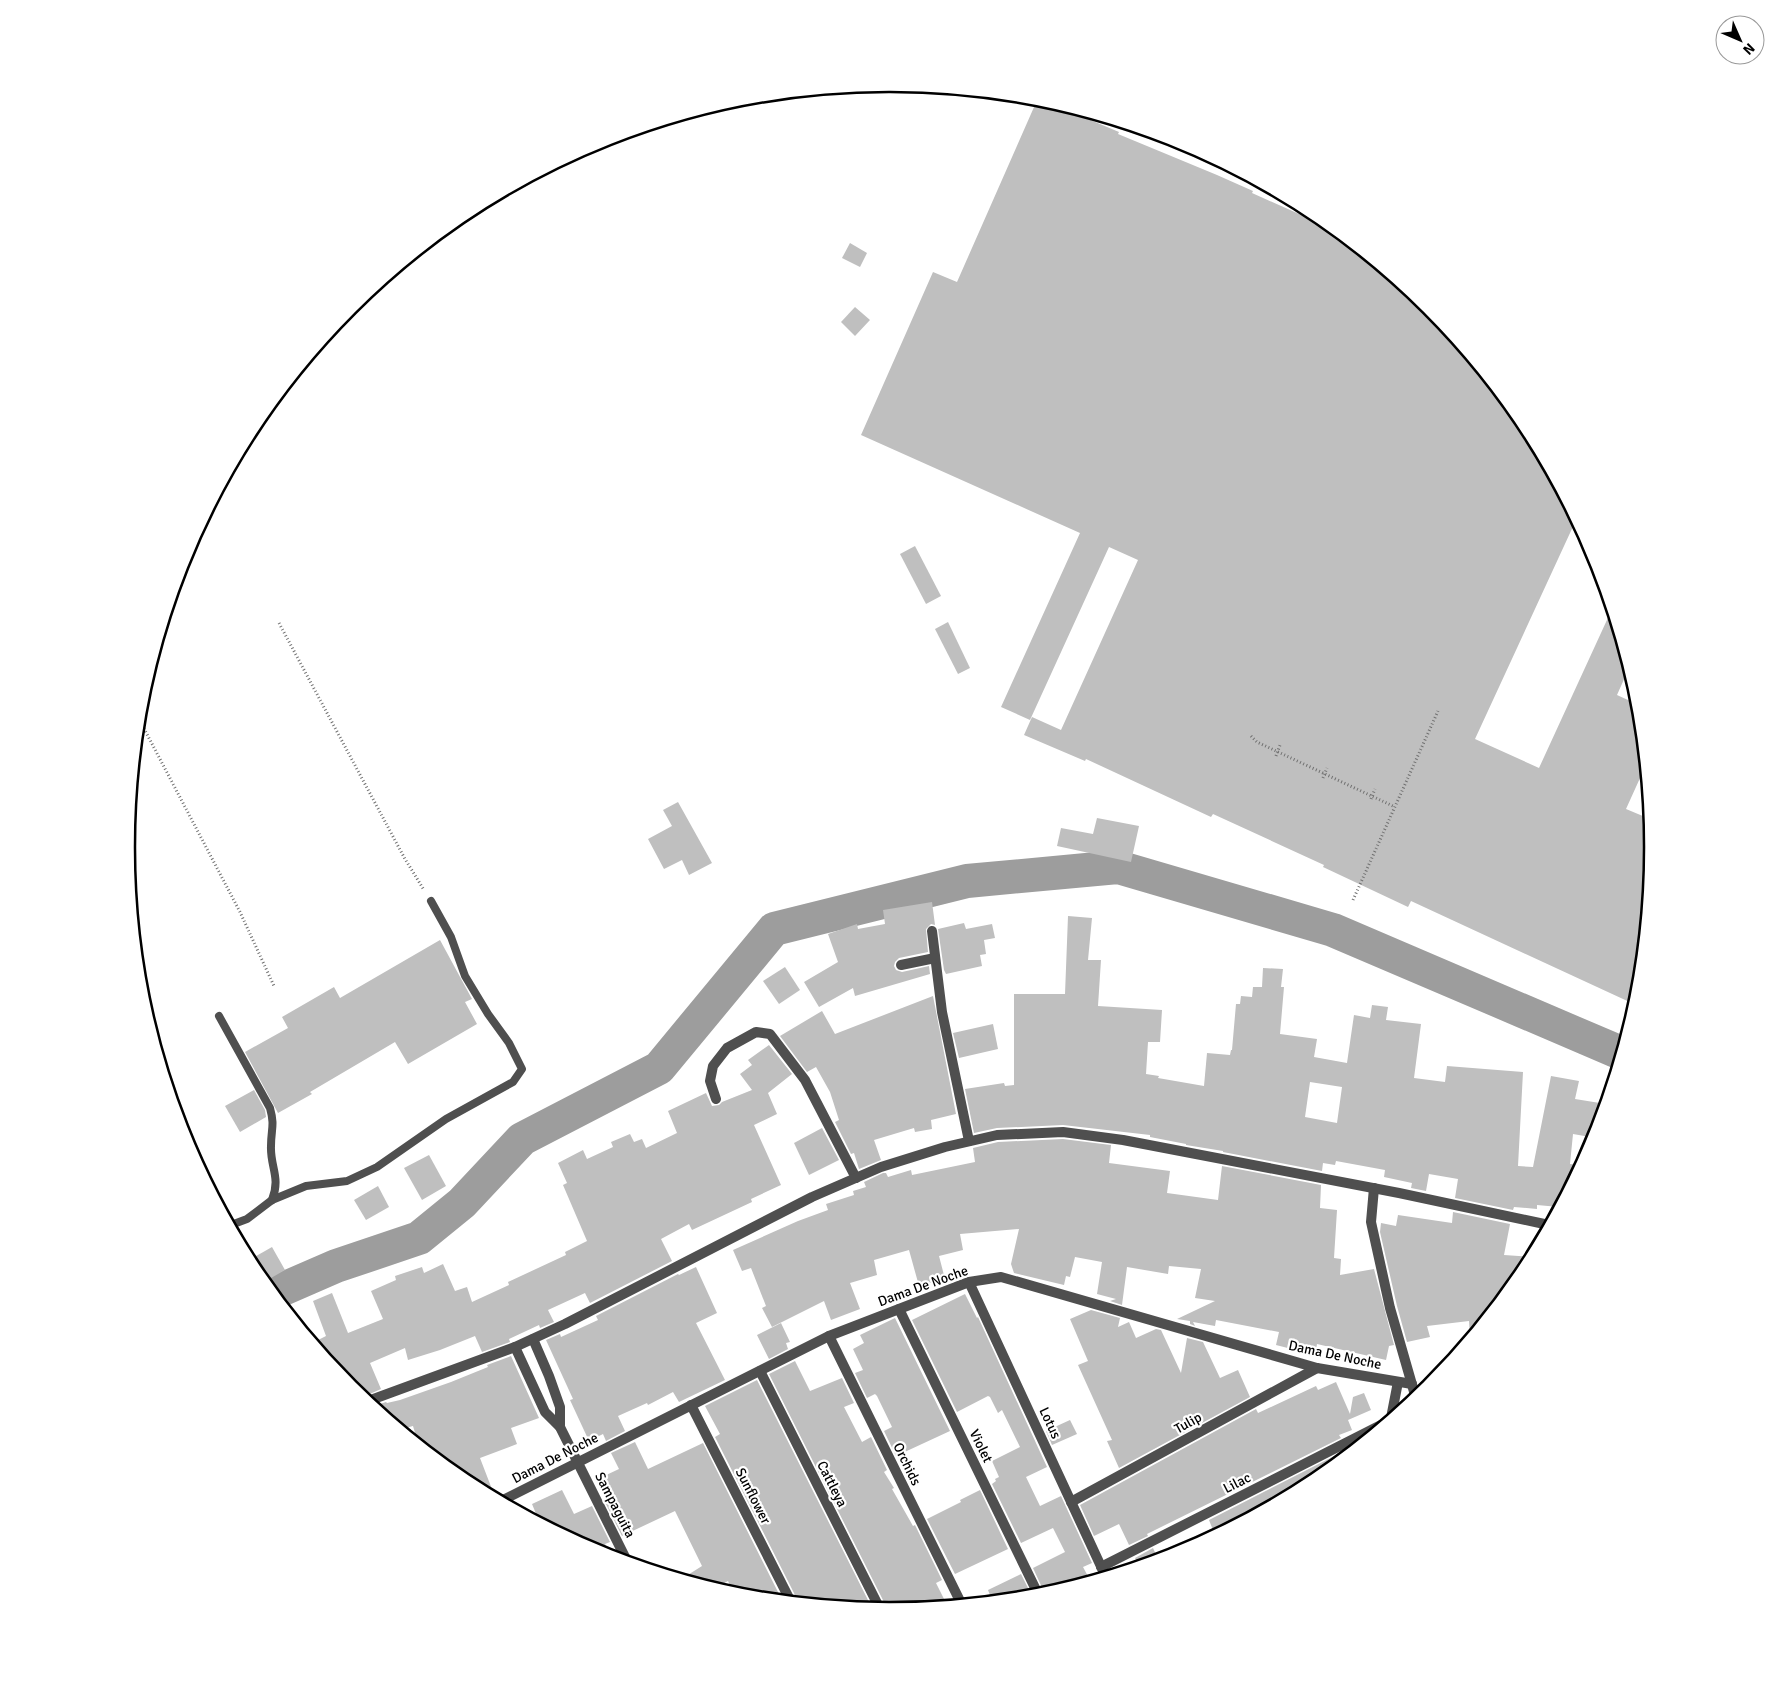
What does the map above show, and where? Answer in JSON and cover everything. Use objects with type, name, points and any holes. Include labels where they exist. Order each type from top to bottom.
[{"type":"street","points":[[932,931],[942,1012],[969,1141]]},
{"type":"street","points":[[901,965],[935,958]]},
{"type":"street","points":[[716,1099],[710,1081],[713,1066],[727,1048],[756,1032],[770,1034],[805,1080],[856,1178]]},
{"type":"street","points":[[375,1398],[533,1339],[812,1197],[856,1178],[909,1157],[997,1135],[1028,1132],[1073,1133],[1123,1140],[1374,1188],[1543,1224]]},
{"type":"street","points":[[1374,1188],[1370,1222],[1390,1308],[1414,1390]]},
{"type":"street","name":"Dama De Noche","points":[[508,1497],[829,1336],[969,1282],[1001,1277],[1317,1368],[1412,1384]]},
{"type":"street","name":"Lotus","points":[[969,1282],[1103,1570]]},
{"type":"street","name":"Violet","points":[[898,1309],[1035,1587]]},
{"type":"street","name":"Orchids","points":[[829,1336],[959,1598]]},
{"type":"street","points":[[533,1339],[560,1407],[560,1426]]},
{"type":"street","points":[[515,1347],[545,1412],[560,1426]]},
{"type":"street","points":[[524,1368],[542,1360]]},
{"type":"street","name":"Tulip","points":[[1071,1502],[1317,1368]]},
{"type":"street","name":"Cattleya","points":[[760,1371],[876,1601]]},
{"type":"street","points":[[1393,1409],[1398,1382]]},
{"type":"street","name":"Sunflower","points":[[691,1405],[787,1594]]},
{"type":"street","name":"Sampaguita","points":[[560,1426],[622,1552]]},
{"type":"street","name":"Lilac","points":[[1106,1569],[1362,1435]]},
{"type":"lane","points":[[236,1223],[248,1219],[272,1200],[306,1186],[347,1181],[378,1167],[446,1119],[513,1082],[522,1069],[510,1043],[488,1014],[465,976],[451,937],[431,901]]},
{"type":"lane","points":[[219,1016],[270,1108],[274,1122],[271,1148],[276,1176],[276,1190],[272,1200]]},
{"type":"path","points":[[279,623],[404,859],[431,901]]},
{"type":"path","points":[[1353,900],[1438,711]]},
{"type":"path","points":[[145,731],[240,912],[274,986]]},
{"type":"path","points":[[1251,736],[1256,742],[1324,776],[1395,807]]},
{"type":"path","points":[[1276,756],[1280,745]]},
{"type":"path","points":[[1324,776],[1327,768]]},
{"type":"path","points":[[1371,797],[1375,789]]},
{"type":"building","points":[[1034,107],[1088,119],[1119,132],[1118,134],[1253,191],[1252,193],[1300,214],[1349,248],[1424,313],[1489,388],[1517,428],[1543,470],[1573,527],[1475,739],[1539,768],[1608,617],[1619,652],[1625,677],[1617,695],[1630,701],[1641,776],[1626,809],[1643,816],[1643,896],[1638,945],[1628,1001],[1411,901],[1408,907],[1323,867],[1324,865],[1213,814],[1211,817],[1086,759],[1085,761],[1024,735],[1032,717],[1061,730],[1138,560],[1109,547],[1030,720],[1001,707],[1080,533],[861,435],[933,272],[957,282]]},
{"type":"building","points":[[850,243],[867,253],[860,267],[842,258]]},
{"type":"building","points":[[855,307],[870,320],[855,336],[841,322]]},
{"type":"building","points":[[915,546],[941,596],[926,604],[900,554]]},
{"type":"building","points":[[948,622],[970,668],[958,674],[935,629]]},
{"type":"building","points":[[678,802],[712,863],[689,875],[682,860],[664,869],[648,839],[672,826],[663,810]]},
{"type":"building","points":[[1097,818],[1139,826],[1131,862],[1057,846],[1061,828],[1093,834]]},
{"type":"building","points":[[932,902],[935,925],[931,924],[926,929],[928,952],[899,958],[894,966],[896,970],[902,972],[929,966],[930,974],[855,996],[853,988],[819,1007],[804,982],[838,962],[828,934],[857,924],[858,929],[885,924],[883,910]]},
{"type":"building","points":[[1068,916],[1092,918],[1088,960],[1101,960],[1098,1006],[1162,1010],[1160,1042],[1148,1042],[1146,1074],[1204,1086],[1207,1053],[1230,1055],[1236,1004],[1240,1004],[1241,996],[1252,997],[1253,987],[1262,987],[1263,968],[1283,969],[1281,987],[1284,987],[1280,1034],[1317,1039],[1314,1057],[1347,1063],[1354,1015],[1370,1018],[1372,1005],[1388,1007],[1386,1020],[1421,1024],[1414,1078],[1445,1082],[1447,1066],[1523,1072],[1518,1166],[1533,1167],[1551,1076],[1579,1081],[1575,1099],[1599,1103],[1587,1136],[1573,1134],[1570,1164],[1574,1164],[1553,1206],[1537,1205],[1537,1209],[1514,1207],[1513,1210],[1455,1198],[1458,1179],[1429,1174],[1426,1191],[1411,1188],[1412,1183],[1384,1177],[1385,1170],[1336,1161],[1335,1165],[1323,1163],[1322,1171],[1186,1145],[1150,1137],[1150,1135],[1063,1125],[997,1128],[974,1133],[965,1089],[1004,1083],[1005,1086],[1014,1085],[1014,994],[1065,994]],"holes":[[[1310,1082],[1342,1087],[1337,1123],[1305,1117]]]},
{"type":"building","points":[[964,923],[966,929],[992,924],[995,938],[984,940],[986,954],[980,955],[982,966],[946,974],[938,929]]},
{"type":"building","points":[[440,940],[472,999],[465,1002],[477,1024],[408,1064],[395,1042],[278,1113],[245,1052],[288,1028],[282,1017],[334,987],[340,998]]},
{"type":"building","points":[[785,967],[800,990],[779,1004],[763,981]]},
{"type":"building","points":[[933,996],[956,1114],[931,1120],[932,1129],[915,1132],[914,1128],[874,1140],[881,1160],[859,1169],[854,1153],[851,1154],[835,1122],[839,1120],[830,1092],[816,1067],[807,1072],[780,1036],[822,1011],[835,1034]]},
{"type":"building","points":[[993,1024],[998,1049],[959,1058],[953,1033]]},
{"type":"building","points":[[769,1045],[792,1074],[768,1093],[777,1114],[754,1125],[781,1185],[751,1199],[752,1202],[692,1230],[689,1224],[661,1239],[672,1261],[590,1303],[585,1293],[548,1310],[554,1322],[540,1328],[539,1325],[509,1339],[510,1342],[482,1352],[475,1336],[408,1360],[405,1348],[370,1363],[381,1389],[370,1394],[356,1381],[319,1339],[326,1336],[313,1301],[332,1293],[348,1333],[383,1319],[371,1291],[396,1280],[395,1276],[422,1267],[424,1273],[443,1264],[455,1291],[467,1287],[472,1302],[509,1285],[508,1282],[566,1255],[565,1252],[587,1241],[563,1185],[567,1183],[558,1163],[583,1150],[587,1159],[613,1147],[611,1142],[630,1134],[634,1142],[642,1139],[646,1148],[677,1133],[668,1111],[706,1093],[712,1106],[719,1105],[752,1090],[740,1074],[752,1065],[748,1060]]},
{"type":"building","points":[[254,1090],[265,1110],[266,1117],[240,1132],[225,1106]]},
{"type":"building","points":[[822,1128],[839,1160],[809,1175],[794,1143]]},
{"type":"building","points":[[1063,1139],[1111,1145],[1109,1163],[1170,1171],[1167,1193],[1218,1200],[1222,1166],[1321,1185],[1320,1208],[1337,1210],[1334,1258],[1341,1259],[1340,1275],[1374,1269],[1394,1345],[1389,1346],[1386,1360],[1317,1344],[1315,1355],[1276,1345],[1279,1332],[1216,1320],[1215,1326],[1193,1322],[1195,1326],[1190,1324],[1190,1321],[1177,1319],[1215,1301],[1195,1298],[1201,1269],[1169,1266],[1168,1274],[1127,1267],[1122,1305],[1110,1301],[1116,1299],[1097,1294],[1102,1262],[1075,1257],[1070,1277],[1066,1276],[1064,1285],[1014,1273],[1011,1264],[1019,1229],[960,1234],[963,1250],[939,1256],[945,1279],[919,1286],[909,1250],[874,1260],[877,1275],[850,1283],[860,1309],[831,1320],[824,1301],[772,1327],[762,1308],[766,1306],[751,1268],[742,1271],[733,1250],[798,1221],[828,1210],[826,1204],[854,1195],[853,1191],[866,1187],[864,1182],[883,1173],[886,1173],[888,1177],[911,1170],[912,1175],[975,1162],[973,1148],[998,1142]]},
{"type":"building","points":[[429,1155],[446,1186],[422,1200],[404,1168]]},
{"type":"building","points":[[378,1186],[389,1207],[366,1220],[354,1200]]},
{"type":"building","points":[[1453,1212],[1510,1224],[1504,1255],[1523,1256],[1489,1306],[1469,1329],[1469,1321],[1427,1326],[1430,1337],[1407,1342],[1380,1232],[1381,1223],[1396,1226],[1398,1215],[1452,1223]]},
{"type":"building","points":[[272,1247],[285,1270],[271,1278],[257,1256]]},
{"type":"building","points":[[696,1267],[717,1313],[696,1323],[725,1380],[679,1402],[673,1392],[648,1405],[647,1403],[618,1416],[625,1431],[606,1441],[603,1434],[589,1441],[570,1400],[573,1399],[546,1340],[560,1334],[561,1337],[598,1320],[596,1316],[678,1274]]},
{"type":"building","points":[[965,1294],[978,1317],[1047,1467],[1026,1477],[1040,1506],[1061,1496],[1092,1563],[1083,1567],[1087,1575],[1041,1586],[1033,1568],[1065,1552],[1053,1528],[1021,1543],[992,1484],[999,1477],[992,1461],[1020,1447],[1002,1410],[998,1413],[990,1397],[988,1396],[957,1412],[912,1320]]},
{"type":"building","points":[[1091,1310],[1120,1318],[1118,1327],[1129,1322],[1136,1338],[1156,1329],[1161,1330],[1181,1373],[1187,1338],[1203,1342],[1220,1378],[1238,1370],[1250,1397],[1119,1468],[1107,1441],[1112,1440],[1078,1365],[1088,1361],[1070,1319]]},
{"type":"building","points":[[895,1318],[950,1431],[896,1456],[884,1431],[892,1427],[877,1396],[875,1394],[867,1398],[855,1373],[863,1370],[853,1349],[864,1343],[860,1335]]},
{"type":"building","points":[[781,1323],[790,1342],[786,1343],[788,1349],[769,1359],[757,1335]]},
{"type":"building","points":[[511,1356],[539,1418],[511,1428],[517,1444],[480,1458],[491,1486],[431,1446],[415,1432],[413,1426],[409,1427],[381,1404],[400,1400],[451,1382],[488,1367],[487,1365]]},
{"type":"building","points":[[795,1361],[810,1391],[842,1378],[854,1403],[844,1407],[862,1442],[871,1437],[887,1470],[884,1472],[894,1488],[892,1489],[913,1526],[915,1525],[942,1580],[936,1583],[944,1599],[884,1602],[769,1374]]},
{"type":"building","points":[[757,1380],[869,1601],[795,1595],[715,1437],[720,1434],[705,1406]]},
{"type":"building","points":[[1336,1382],[1350,1414],[1353,1397],[1364,1393],[1371,1410],[1348,1420],[1352,1430],[1339,1435],[1341,1438],[1147,1534],[1148,1536],[1129,1545],[1119,1524],[1094,1536],[1080,1505],[1256,1409],[1258,1413],[1316,1386],[1318,1390]]},
{"type":"building","points":[[1070,1420],[1077,1434],[1052,1445],[1046,1431]]},
{"type":"building","points":[[635,1442],[648,1469],[703,1443],[778,1593],[743,1587],[729,1584],[728,1581],[725,1583],[689,1574],[702,1566],[675,1511],[622,1536],[604,1500],[611,1497],[602,1477],[619,1469],[611,1453]]},
{"type":"building","points":[[1336,1455],[1267,1500],[1224,1524],[1213,1529],[1209,1520]]},
{"type":"building","points":[[562,1490],[574,1514],[592,1506],[610,1542],[605,1544],[606,1546],[556,1524],[536,1513],[532,1504]]},
{"type":"building","points":[[980,1490],[1008,1549],[955,1574],[927,1519]]},
{"type":"building","points":[[1153,1548],[1155,1553],[1136,1560],[1135,1558]]},
{"type":"building","points":[[1021,1574],[1028,1588],[990,1595],[988,1590]]},
{"type":"waterway","points":[[280,1290],[336,1266],[419,1238],[462,1203],[522,1139],[659,1068],[774,929],[967,881],[1118,867],[1333,930],[1616,1051]]}]
